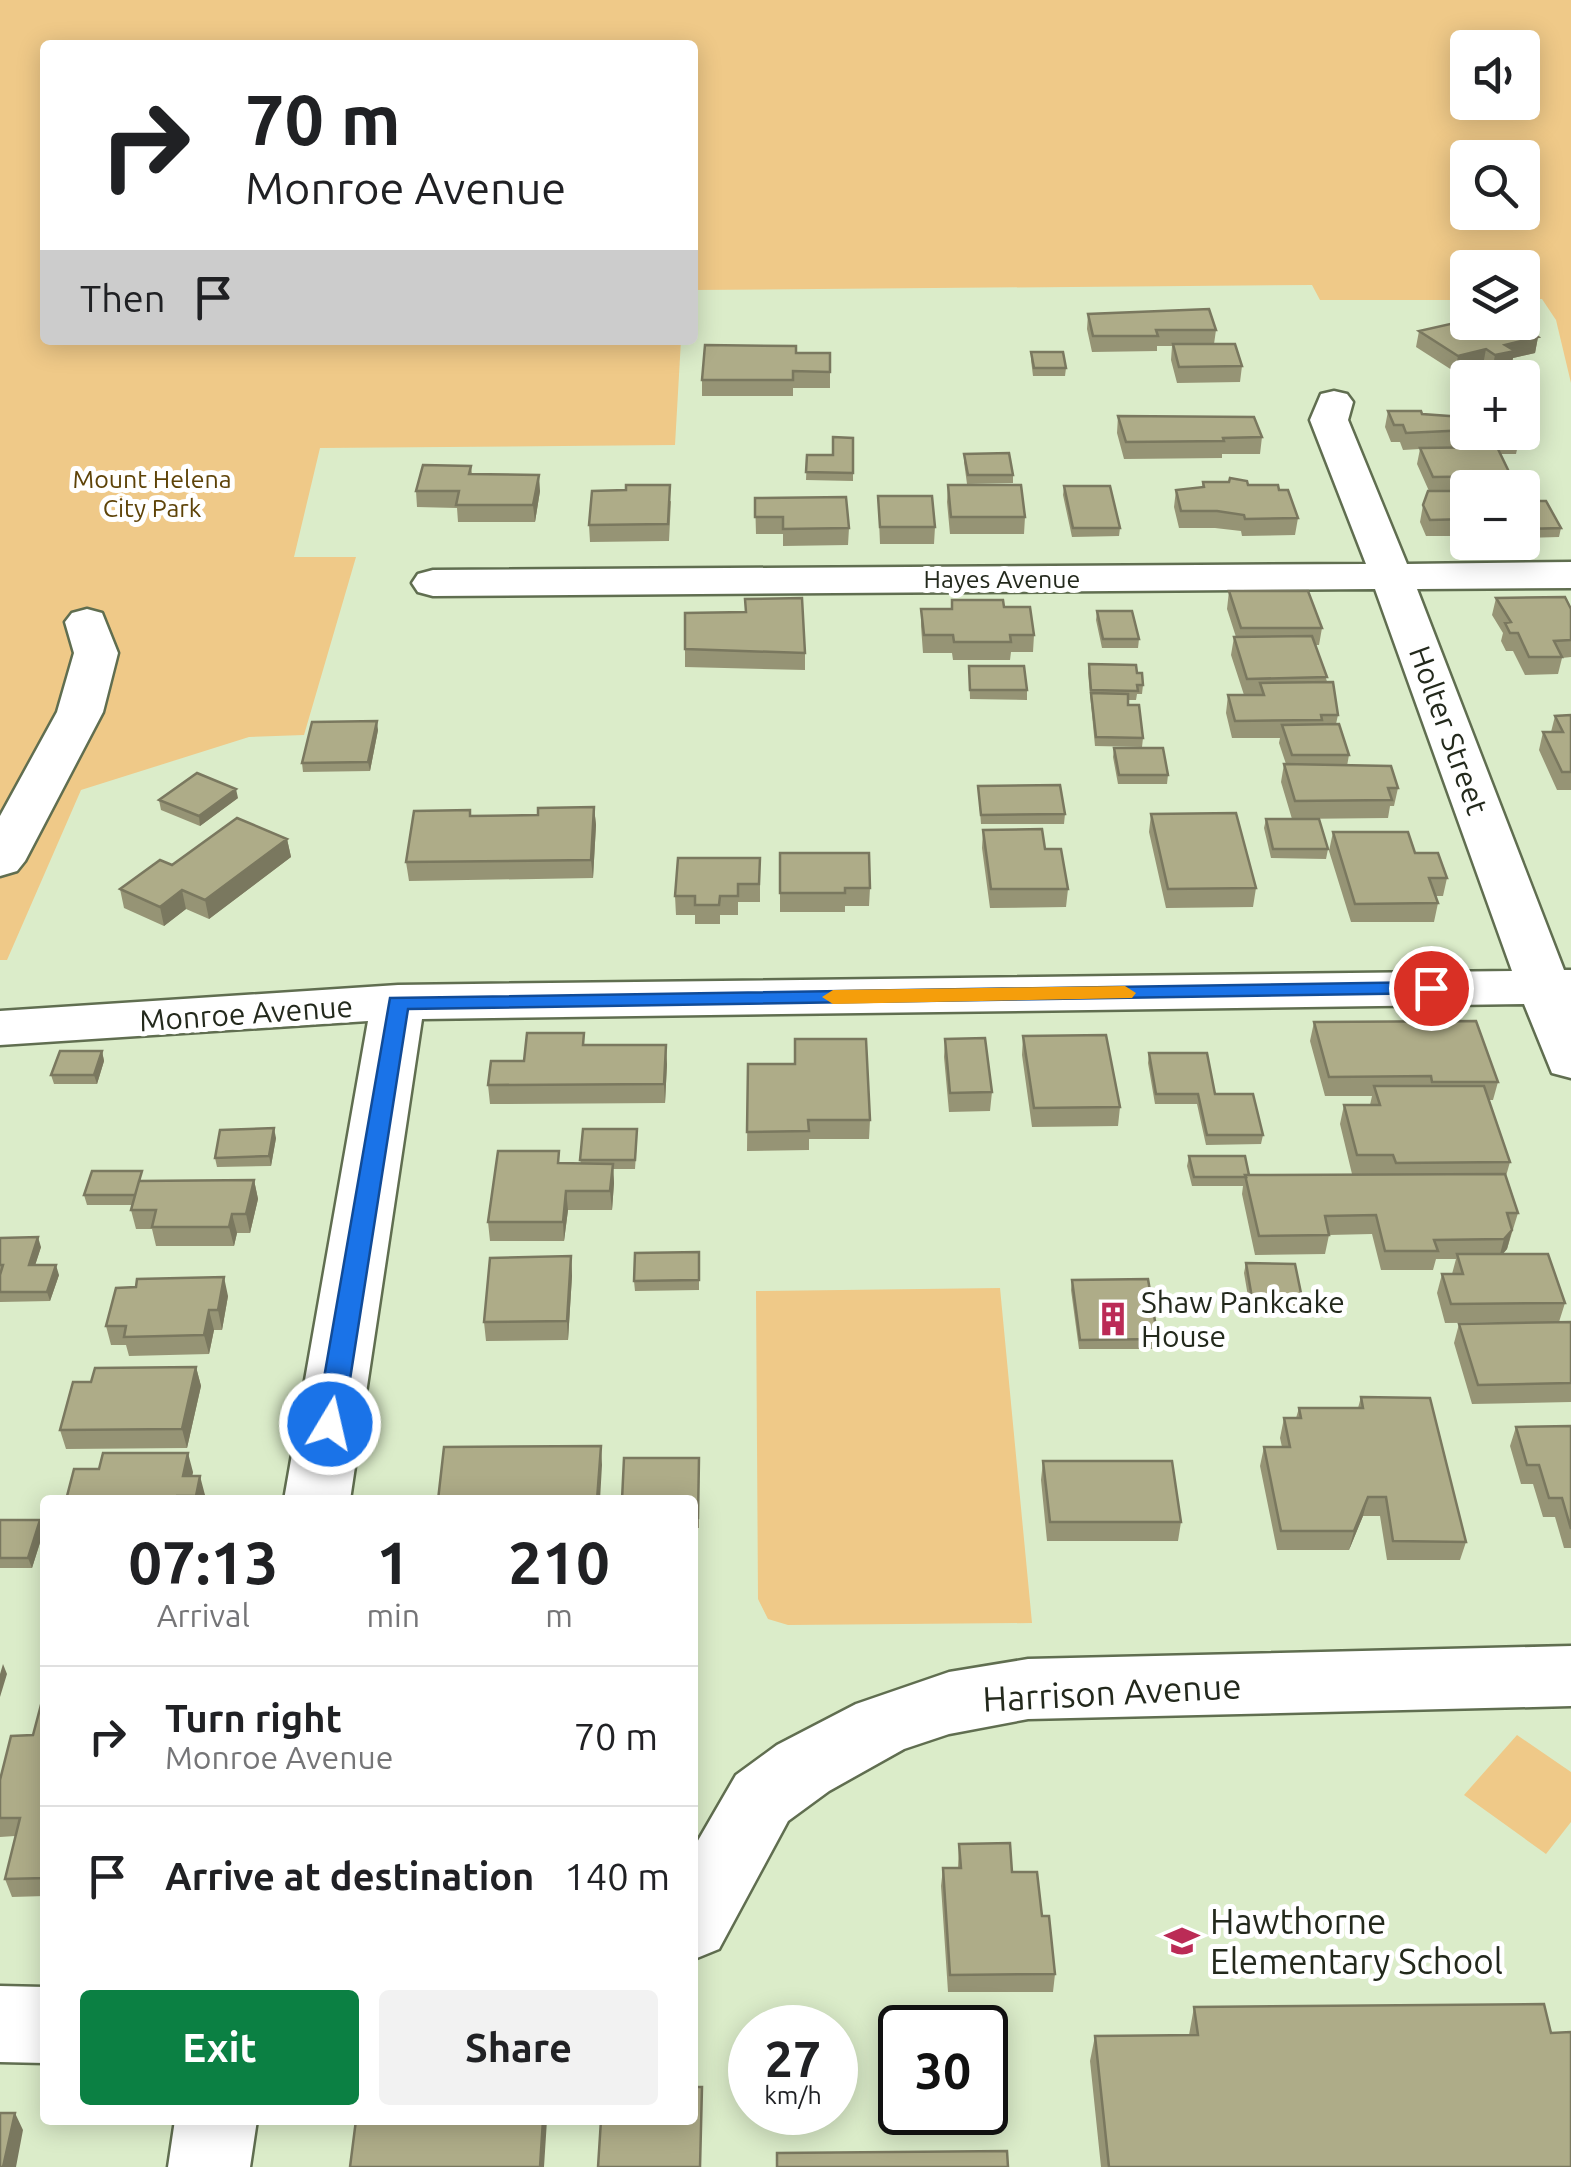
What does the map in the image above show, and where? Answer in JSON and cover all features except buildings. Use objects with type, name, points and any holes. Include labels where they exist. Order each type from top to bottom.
[{"type":"street","name":"Holter Street","points":[[1334,402],[1329,420],[1558,987],[1571,1060]]},
{"type":"street","name":"Hayes Avenue","points":[[434,584],[1571,575]]},
{"type":"street","points":[[0,861],[80,712],[96,653],[87,622]]},
{"type":"street","name":"Monroe Avenue","points":[[0,1028],[398,1002],[1558,987]]},
{"type":"street","points":[[318,1495],[398,1002]]},
{"type":"street","name":"Harrison Avenue","points":[[698,1913],[762,1798],[803,1768],[881,1726],[949,1703],[1028,1689],[1571,1676]]},
{"type":"street","points":[[0,2024],[40,2025]]},
{"type":"street","points":[[209,2167],[215,2125]]},
{"type":"green space","name":"Mount Helena City Park","points":[[0,0],[1571,0],[1571,383],[1556,320],[1540,299],[1540,250],[1450,250],[1450,300],[1320,300],[1312,285],[698,290],[698,40],[40,40],[40,345],[681,345],[675,445],[320,448],[294,557],[356,557],[304,735],[249,737],[81,790],[7,960],[0,960]]},
{"type":"green space","points":[[1000,1288],[1032,1623],[788,1625],[768,1619],[758,1599],[756,1291]]},
{"type":"green space","points":[[1517,1735],[1571,1772],[1571,1822],[1546,1854],[1464,1795]]},
{"type":"slow traffic","points":[[833,997],[1125,993]]},
{"type":"place","name":"Shaw Pankcake House","points":[[1113,1319]]},
{"type":"place","name":"Hawthorne Elementary School","points":[[1182,1941]]},
{"type":"route","points":[[330,1424],[398,1002],[1431,988]]}]
